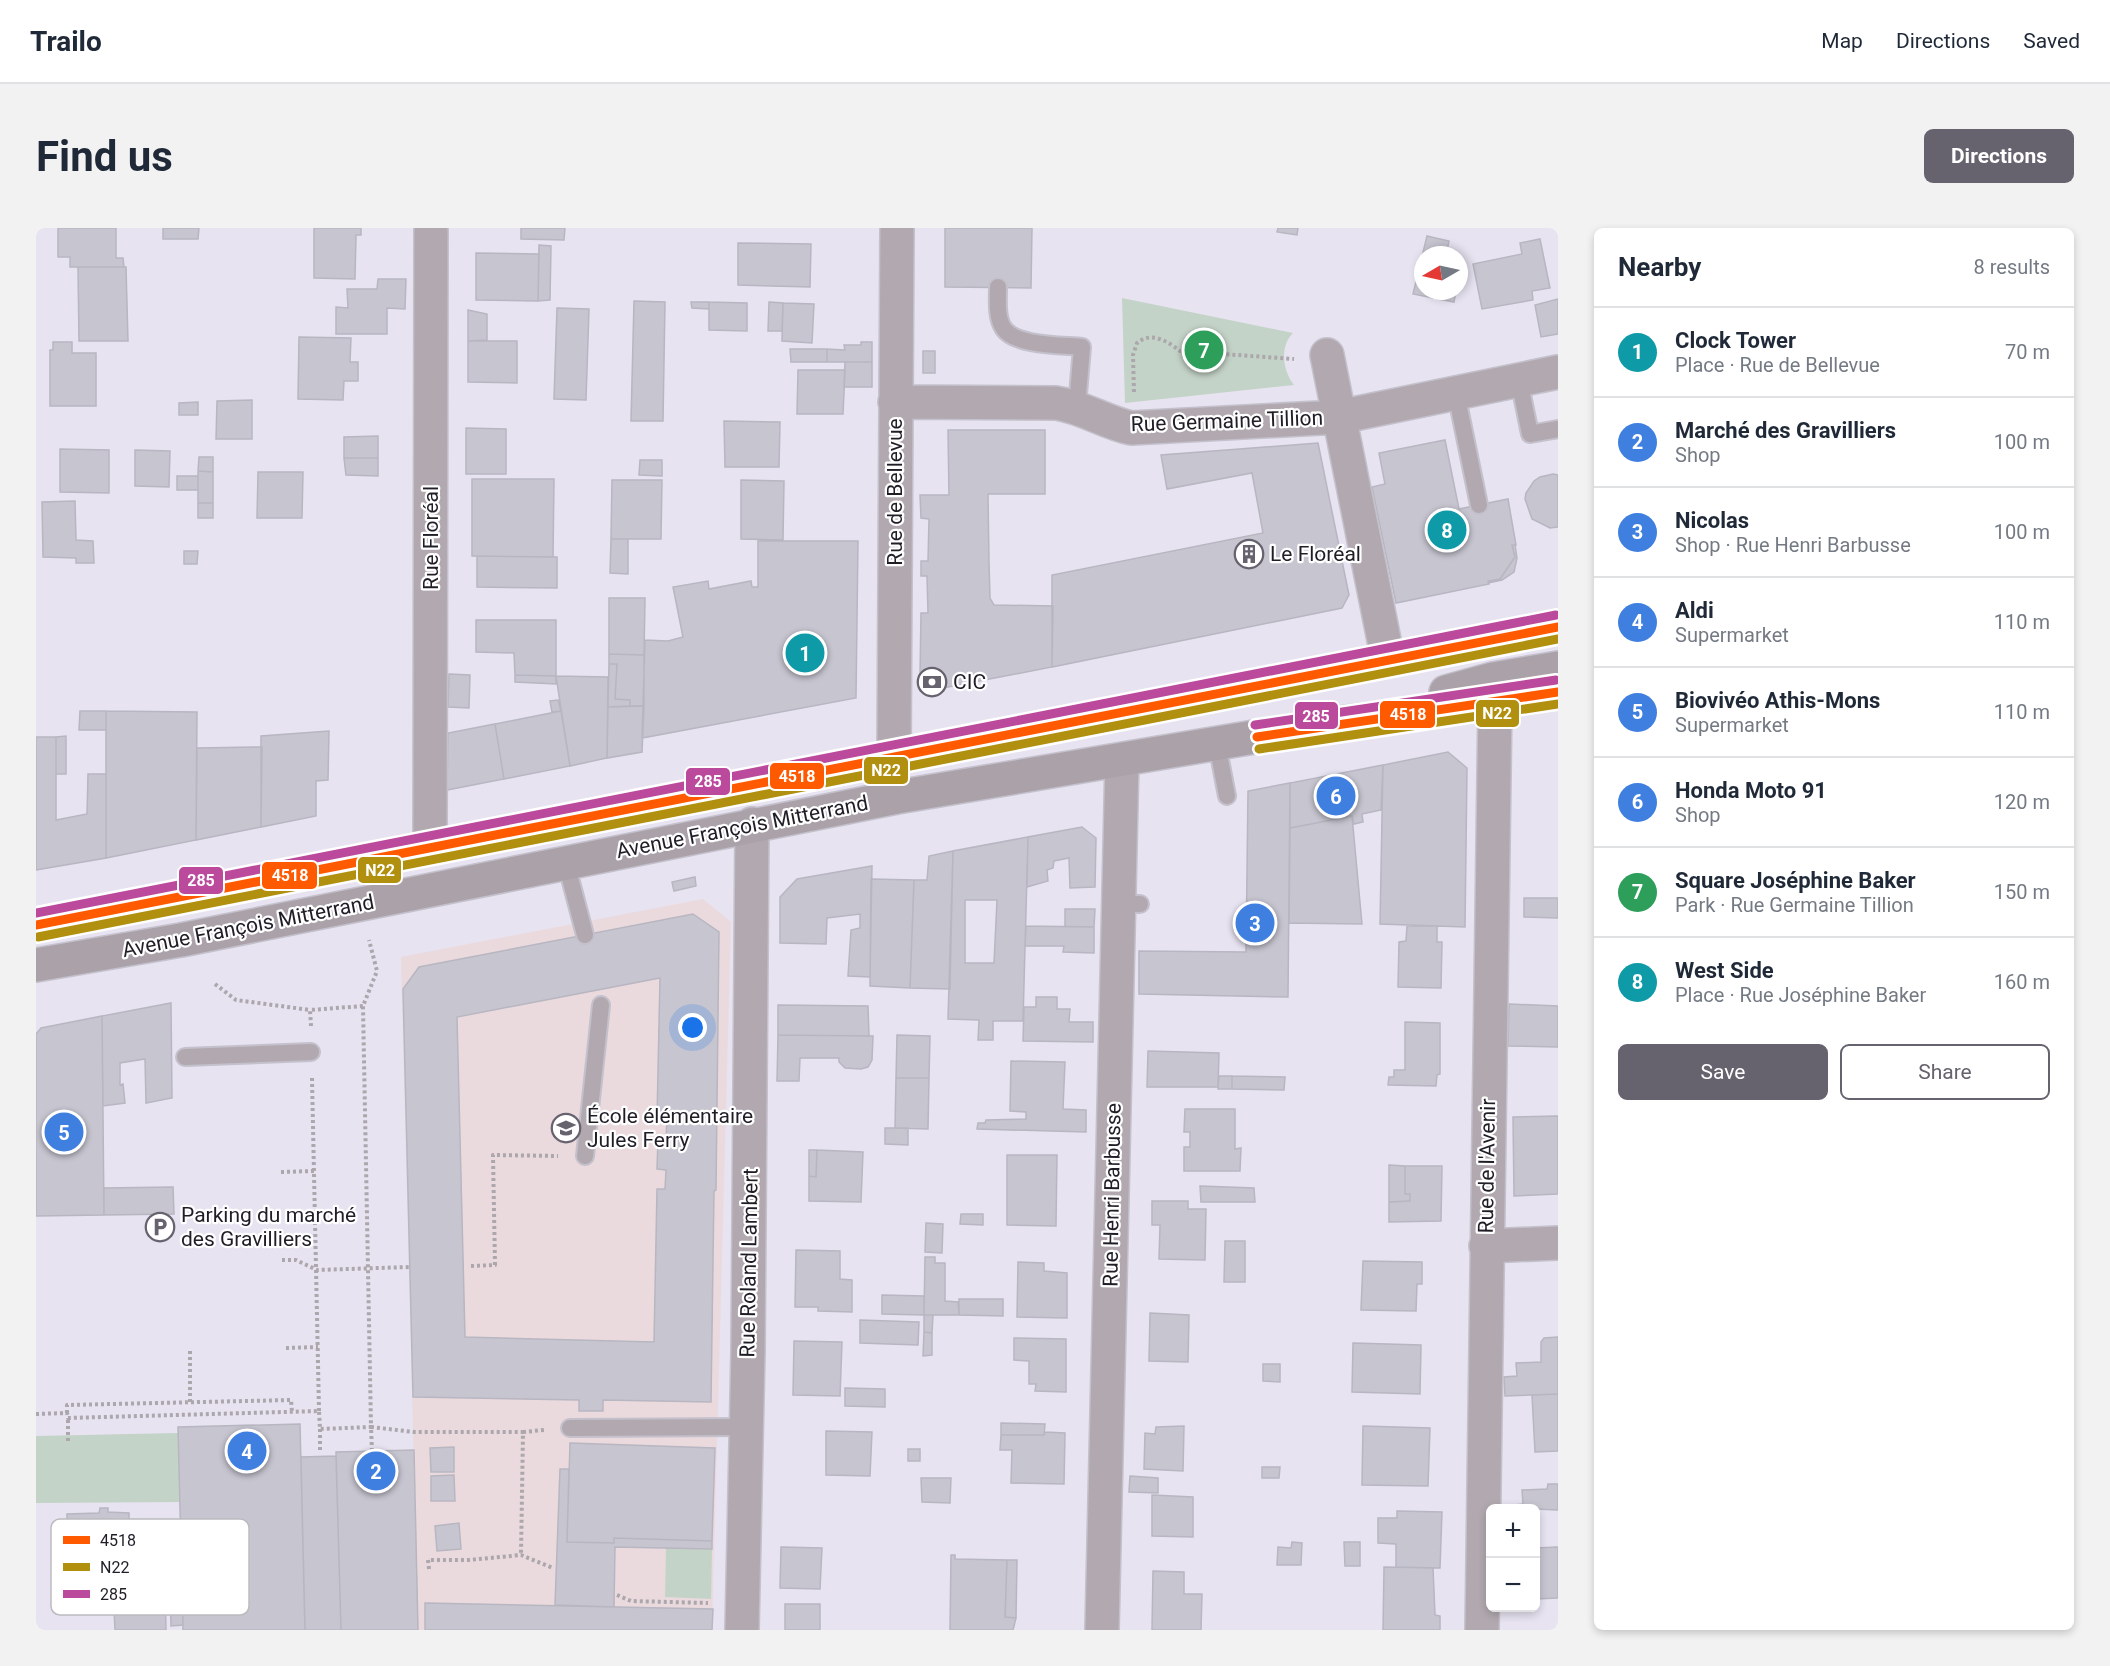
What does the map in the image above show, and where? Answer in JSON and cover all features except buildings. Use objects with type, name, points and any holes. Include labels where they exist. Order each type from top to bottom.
[{"type":"main road","name":"Avenue François Mitterrand","points":[[36,925],[1558,627]]},
{"type":"main road","points":[[1332,724],[1493,680],[1558,668]]},
{"type":"main road","name":"Avenue François Mitterrand","points":[[36,965],[359,904],[752,824],[1332,724],[1495,703],[1558,692]]},
{"type":"street","name":"Rue Floréal","points":[[430,848],[431,228]]},
{"type":"street","name":"Rue de Bellevue","points":[[894,757],[897,228]]},
{"type":"street","points":[[1327,355],[1388,660]]},
{"type":"street","name":"Rue Germaine Tillion","points":[[896,402],[1056,403],[1077,406],[1114,424],[1135,428],[1339,417],[1558,372]]},
{"type":"street","name":"Rue de l'Avenir","points":[[1482,1630],[1495,703]]},
{"type":"street","name":"Rue Henri Barbusse","points":[[1102,1630],[1129,904],[1122,760]]},
{"type":"street","name":"Rue Roland Lambert","points":[[742,1630],[752,824]]},
{"type":"street","points":[[1486,1246],[1558,1243]]},
{"type":"lane","points":[[998,287],[1000,320],[1004,329],[1011,336],[1024,341],[1082,347],[1077,406]]},
{"type":"lane","points":[[1519,380],[1530,434],[1558,429]]},
{"type":"lane","points":[[1456,393],[1479,505]]},
{"type":"lane","points":[[1217,744],[1227,796]]},
{"type":"lane","points":[[566,863],[585,935]]},
{"type":"lane","points":[[585,1156],[601,1005]]},
{"type":"lane","points":[[185,1057],[311,1052]]},
{"type":"lane","points":[[570,1428],[746,1427]]},
{"type":"path","points":[[1135,428],[1133,355],[1140,340],[1157,338],[1166,341],[1180,351],[1226,355],[1285,359],[1327,355]]},
{"type":"path","points":[[359,904],[377,971],[363,1006],[372,1451]]},
{"type":"path","points":[[215,984],[236,1000],[310,1010],[363,1006]]},
{"type":"path","points":[[310,1010],[320,1453]]},
{"type":"path","points":[[471,1266],[495,1265],[493,1155],[585,1156]]},
{"type":"path","points":[[281,1172],[314,1171]]},
{"type":"path","points":[[282,1260],[296,1260],[317,1270],[410,1267]]},
{"type":"path","points":[[286,1348],[318,1347]]},
{"type":"path","points":[[190,1349],[190,1402]]},
{"type":"path","points":[[68,1442],[67,1405],[291,1400],[292,1412]]},
{"type":"path","points":[[36,1414],[68,1416],[319,1411]]},
{"type":"path","points":[[320,1429],[524,1432],[521,1555]]},
{"type":"path","points":[[429,1569],[428,1560],[469,1560],[521,1555],[553,1568]]},
{"type":"path","points":[[617,1595],[631,1601],[713,1604]]},
{"type":"shaded area","name":"École élémentaire Jules Ferry","points":[[703,899],[731,922],[712,1630],[418,1630],[401,957]]},
{"type":"green space","points":[[1122,298],[1293,333],[1286,345],[1284,359],[1287,373],[1294,385],[1125,403]]},
{"type":"green space","points":[[178,1433],[180,1502],[36,1503],[36,1436]]},
{"type":"green space","points":[[666,1548],[712,1549],[711,1599],[665,1597]]},
{"type":"transit line","name":"285","points":[[36,913],[1556,615]]},
{"type":"transit line","name":"4518","points":[[36,925],[1558,627]]},
{"type":"transit line","name":"N22","points":[[38,937],[1558,639]]},
{"type":"transit line","name":"285","points":[[1255,725],[1556,680]]},
{"type":"transit line","name":"4518","points":[[1257,737],[1558,692]]},
{"type":"transit line","name":"N22","points":[[1259,749],[1558,704]]},
{"type":"place","name":"Square Joséphine Baker","points":[[1204,350]]},
{"type":"place","name":"West Side","points":[[1447,530]]},
{"type":"place","name":"Le Floréal","points":[[1249,554]]},
{"type":"place","name":"Clock Tower","points":[[805,653]]},
{"type":"place","name":"CIC","points":[[932,682]]},
{"type":"place","name":"Honda Moto 91","points":[[1336,796]]},
{"type":"place","name":"Nicolas","points":[[1255,923]]},
{"type":"place","name":"École élémentaire Jules Ferry","points":[[566,1128]]},
{"type":"place","name":"Biovivéo Athis-Mons","points":[[64,1132]]},
{"type":"place","name":"Parking du marché des Gravilliers","points":[[160,1227]]},
{"type":"place","name":"Aldi","points":[[247,1451]]},
{"type":"place","name":"Marché des Gravilliers","points":[[376,1471]]}]
